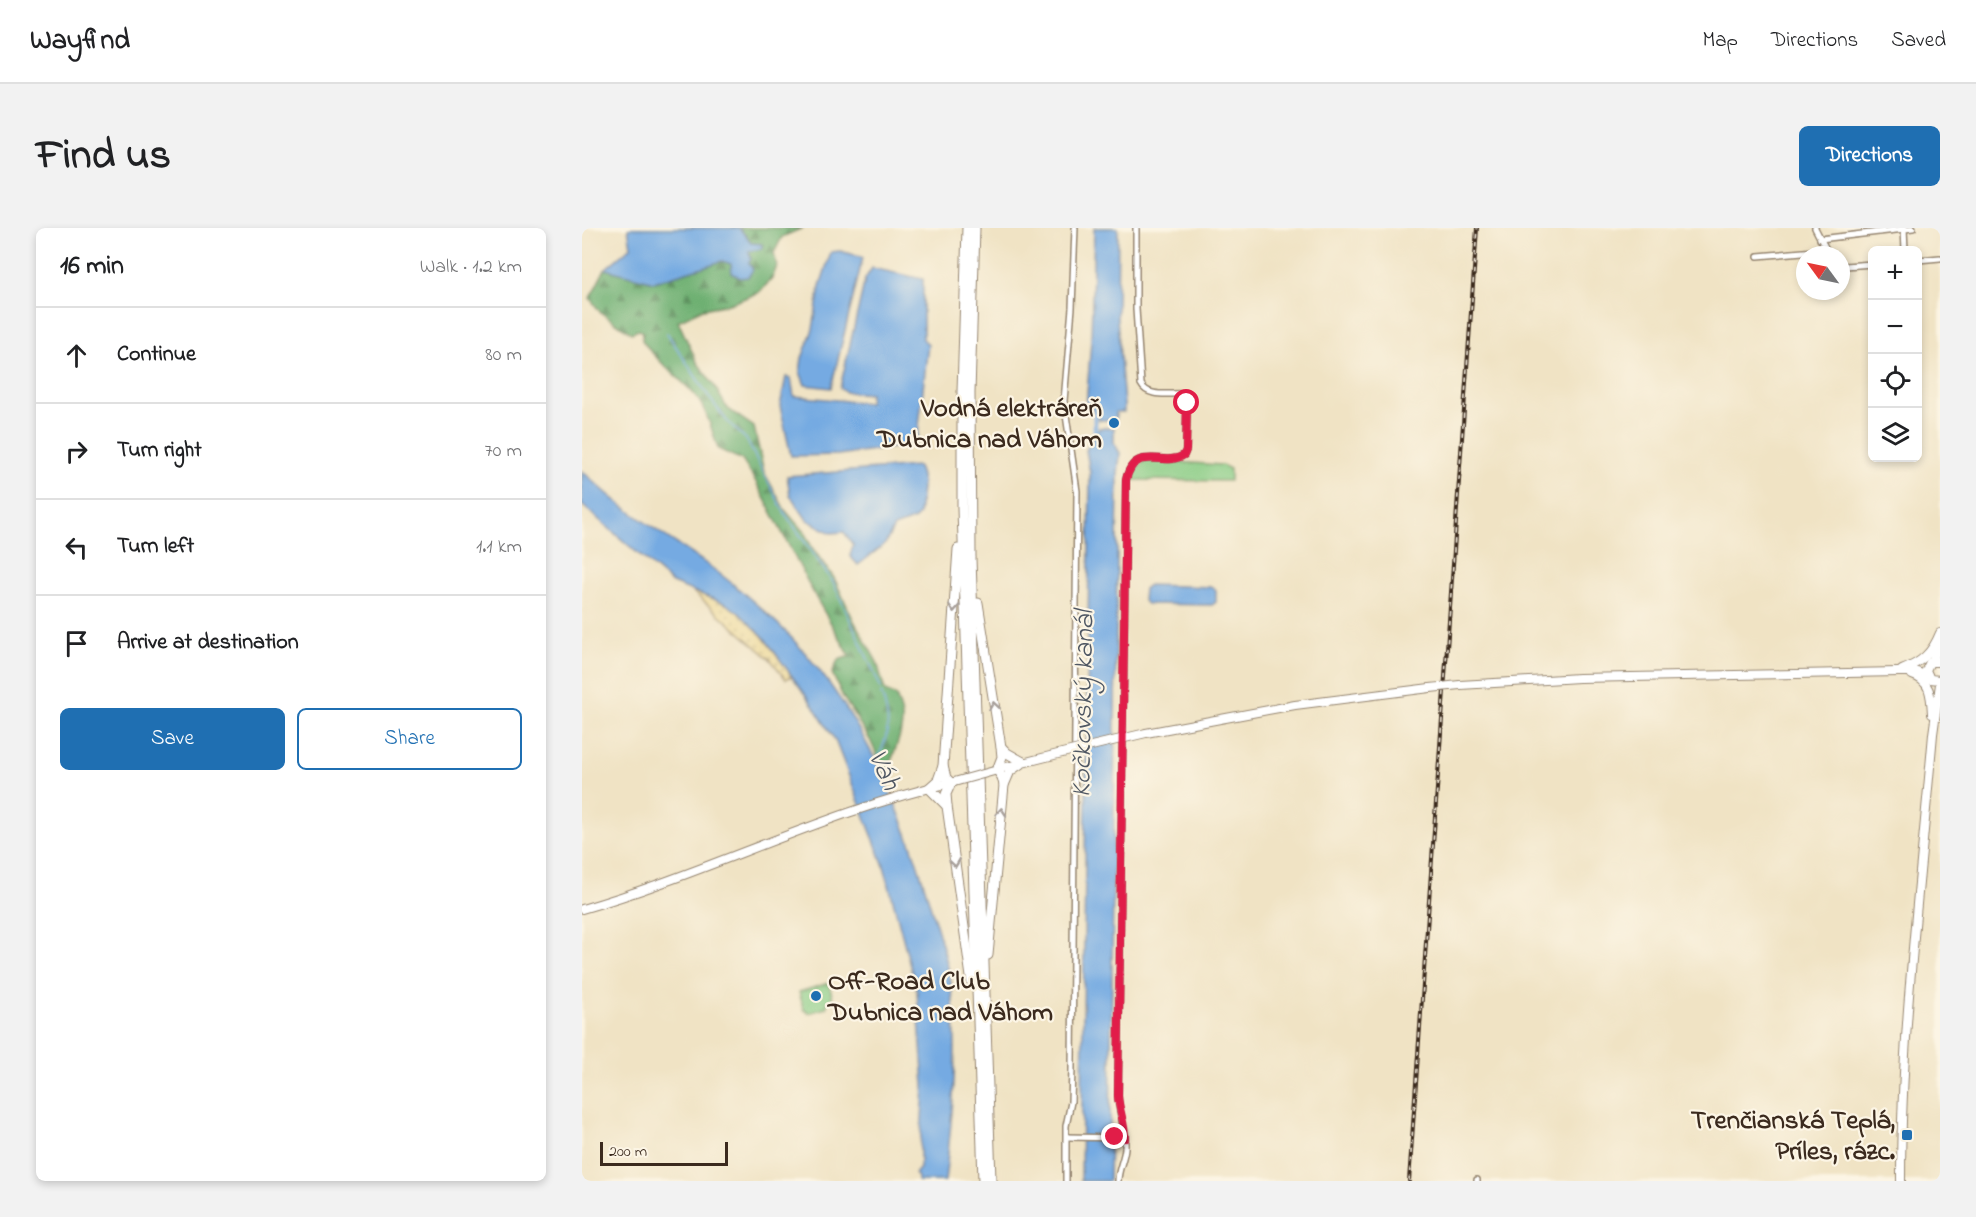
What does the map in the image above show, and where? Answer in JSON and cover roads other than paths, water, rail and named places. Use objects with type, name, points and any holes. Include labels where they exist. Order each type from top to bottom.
[{"type":"highway","points":[[967,228],[962,392],[962,508],[983,1181]]},
{"type":"highway","points":[[975,228],[970,393],[971,558],[991,1181]]},
{"type":"highway","points":[[947,806],[927,789],[938,780],[943,766],[959,520],[962,508]]},
{"type":"highway","points":[[971,558],[1001,747],[1002,757],[995,770],[1002,777],[1004,785]]},
{"type":"highway","points":[[984,969],[989,951],[1004,785],[1010,771],[1023,762],[1011,756],[1001,747]]},
{"type":"highway","points":[[943,766],[946,778],[952,782],[946,794],[947,806],[978,1026]]},
{"type":"main road","points":[[1899,672],[1924,660],[1940,633]]},
{"type":"main road","points":[[1936,708],[1935,689],[1926,670],[1934,662],[1940,645]]},
{"type":"main road","points":[[1899,672],[1921,668],[1934,662]]},
{"type":"main road","points":[[1899,672],[1917,676],[1928,687],[1933,734]]},
{"type":"main road","points":[[582,909],[676,879],[855,811],[927,789],[1023,762],[1146,733],[1296,705],[1460,685],[1579,678],[1917,672],[1940,680]]},
{"type":"main road","points":[[1901,1181],[1901,1122],[1905,1062],[1933,734],[1940,684]]},
{"type":"street","points":[[1066,1181],[1066,1126],[1071,1102],[1073,1046],[1077,491],[1064,401],[1075,228]]},
{"type":"street","points":[[1118,1181],[1125,1138],[1125,1125],[1119,1107],[1118,1084],[1126,480],[1130,468],[1140,460],[1176,459],[1184,455],[1187,415],[1184,395],[1150,392],[1143,388],[1140,380],[1136,228]]},
{"type":"street","points":[[1815,228],[1824,246]]},
{"type":"street","points":[[1904,228],[1905,246]]},
{"type":"street","points":[[1820,239],[1913,228]]},
{"type":"street","points":[[1758,256],[1796,254]]},
{"type":"street","points":[[1922,260],[1940,258]]},
{"type":"street","points":[[1850,266],[1868,264]]},
{"type":"street","points":[[1067,1137],[1125,1138]]},
{"type":"water","points":[[628,228],[739,228],[752,243],[762,244],[762,249],[749,251],[751,259],[749,263],[753,270],[748,277],[740,278],[732,273],[731,264],[722,261],[654,282],[605,269],[631,247]]},
{"type":"water","points":[[1094,228],[1118,228],[1117,318],[1124,412],[1116,412],[1116,420],[1099,420],[1100,407],[1092,411],[1092,407],[1086,407],[1091,340]]},
{"type":"water","points":[[840,251],[863,257],[831,388],[805,385],[800,372],[802,358],[813,329],[820,286],[831,252]]},
{"type":"water","points":[[872,268],[923,279],[923,339],[928,344],[917,444],[838,455],[791,456],[780,406],[786,377],[791,378],[794,396],[869,403],[870,394],[846,392],[840,388],[865,279]]},
{"type":"water","points":[[1099,428],[1114,428],[1114,443],[1120,453],[1109,1181],[1081,1181],[1090,473],[1086,450],[1092,441],[1092,433],[1097,433]]},
{"type":"water","points":[[917,466],[922,484],[919,515],[915,519],[894,527],[885,544],[858,565],[850,556],[853,545],[844,532],[831,533],[807,520],[790,495],[787,476]]},
{"type":"water","points":[[582,471],[621,505],[723,577],[778,624],[806,654],[831,687],[854,720],[873,756],[906,830],[951,981],[955,1063],[945,1181],[917,1181],[918,1177],[915,1174],[920,1168],[924,1086],[917,992],[884,866],[835,740],[763,636],[738,612],[726,604],[672,583],[582,505]]},
{"type":"water","points":[[1149,585],[1213,587],[1216,590],[1216,602],[1212,605],[1147,604],[1143,600],[1144,589]]},
{"type":"waterway","points":[[667,333],[711,400],[728,422],[746,439],[784,512],[833,582],[881,688]]},
{"type":"waterway","name":"Kočkovský kanál","points":[[1095,407],[1095,438]]},
{"type":"waterway","name":"Váh","points":[[876,763],[888,728],[887,712],[881,693]]},
{"type":"railway","points":[[1409,1181],[1477,228]]},
{"type":"place","name":"Vodná elektráreň Dubnica nad Váhom","points":[[1114,423]]},
{"type":"place","name":"Off-Road Club Dubnica nad Váhom","points":[[816,996]]},
{"type":"place","name":"Trenčianská Teplá, Príles, rázc.","points":[[1907,1135]]}]
